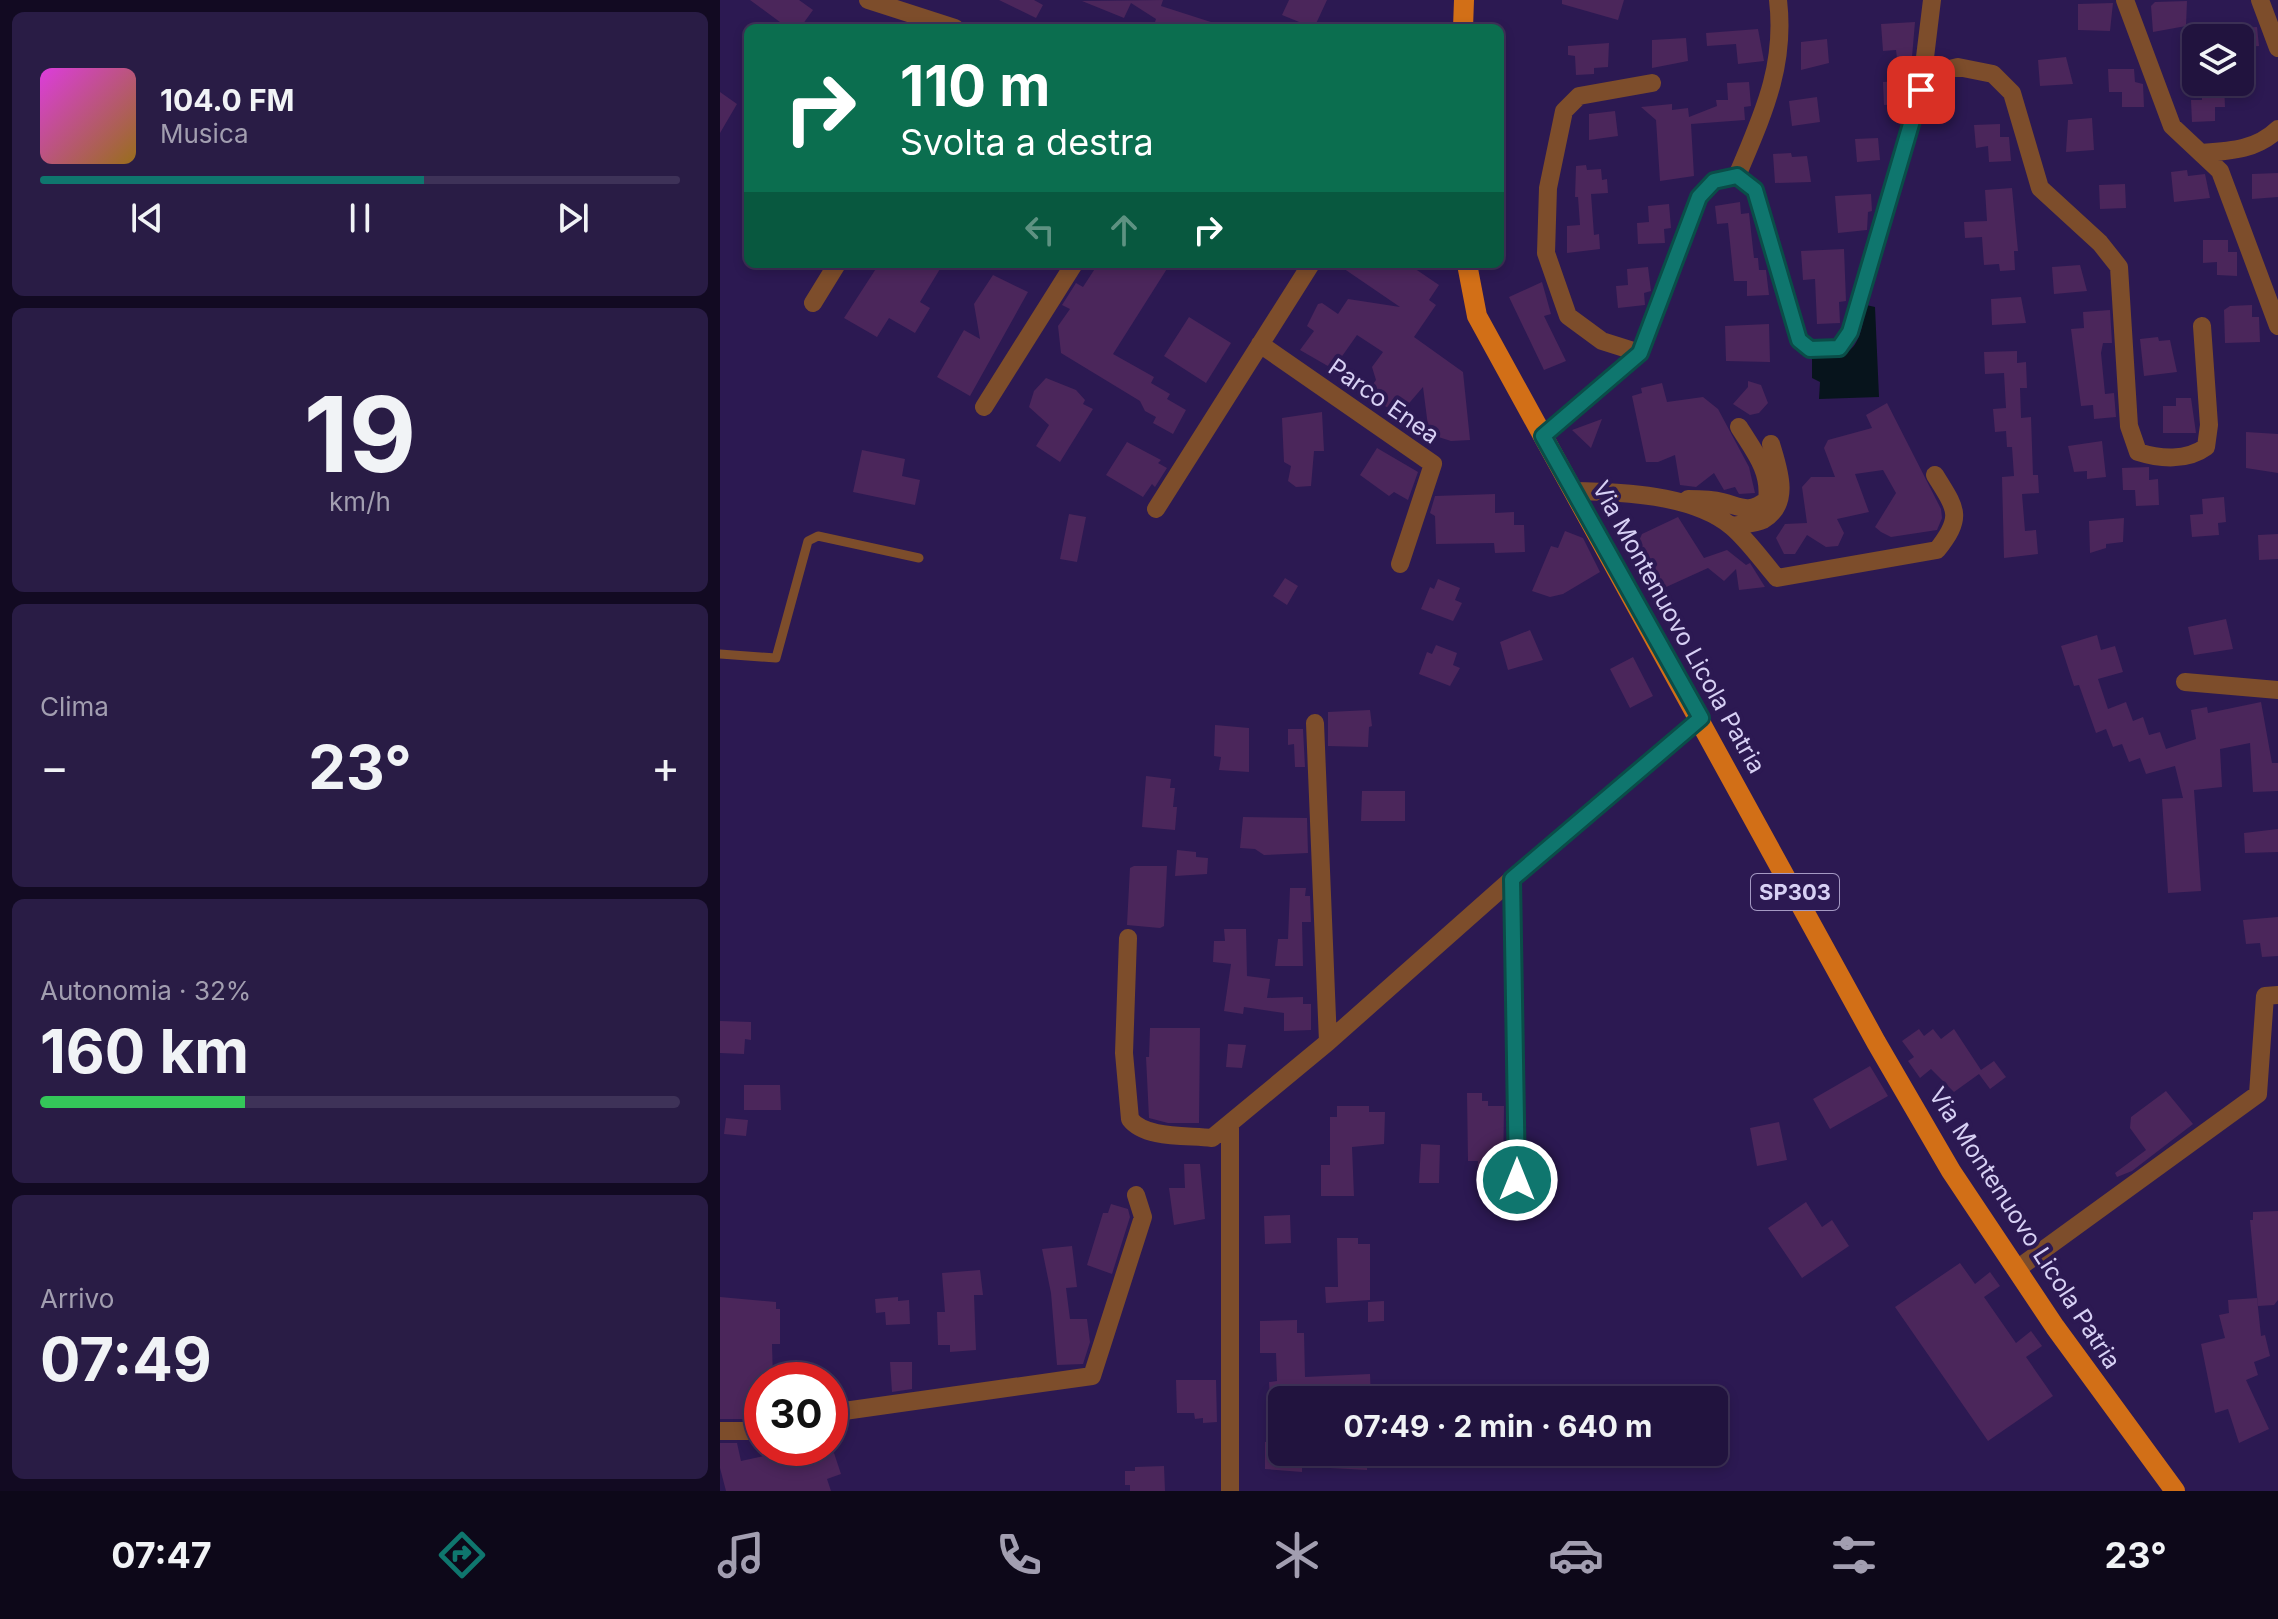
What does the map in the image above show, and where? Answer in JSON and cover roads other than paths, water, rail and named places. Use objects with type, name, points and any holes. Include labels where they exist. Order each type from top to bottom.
[{"type":"main road","points":[[1463,24],[1464,0]]},
{"type":"main road","name":"Via Montenuovo Licola Patria","points":[[1468,268],[1477,316],[1701,718],[1876,1042],[1951,1171],[2175,1491]]},
{"type":"street","points":[[868,0],[890,2],[945,24]]},
{"type":"street","points":[[1737,176],[1779,65],[1781,27],[1778,0]]},
{"type":"street","points":[[1737,176],[1755,190],[1799,340],[1810,349],[1839,348],[1850,332],[1921,90],[1932,0]]},
{"type":"street","points":[[2125,0],[2172,126],[2220,171],[2278,326]]},
{"type":"street","points":[[2260,0],[2278,48]]},
{"type":"street","points":[[1921,90],[1937,72],[1958,67],[1993,74],[2012,93],[2040,188],[2100,243],[2119,267],[2129,426],[2138,452],[2156,458],[2194,456],[2206,447],[2209,425],[2202,326]]},
{"type":"street","points":[[1640,353],[1602,341],[1568,316],[1546,253],[1548,188],[1564,111],[1579,96],[1652,83]]},
{"type":"street","points":[[2201,153],[2236,151],[2265,142],[2278,129]]},
{"type":"street","points":[[1543,436],[1640,353],[1699,197],[1714,181],[1737,176]]},
{"type":"street","points":[[813,303],[835,268]]},
{"type":"street","points":[[984,407],[1071,268]]},
{"type":"street","points":[[1156,509],[1308,268]]},
{"type":"street","name":"Parco Enea","points":[[1260,344],[1433,464],[1400,564]]},
{"type":"street","points":[[1672,502],[1711,500],[1741,510],[1756,508],[1767,500],[1769,484],[1763,466],[1739,427]]},
{"type":"street","points":[[1731,526],[1763,520],[1777,505],[1783,483],[1771,444]]},
{"type":"street","points":[[1573,491],[1633,492],[1703,510],[1731,526],[1777,578],[1937,550],[1954,529],[1956,508],[1935,475]]},
{"type":"street","points":[[2185,682],[2278,690]]},
{"type":"street","points":[[1128,938],[1124,1053],[1130,1119],[1136,1128],[1150,1132],[1212,1138],[1328,1042],[1701,718]]},
{"type":"street","points":[[1315,723],[1328,1042]]},
{"type":"street","points":[[1512,879],[1517,1180]]},
{"type":"street","points":[[2017,1269],[2258,1094],[2265,996],[2278,995]]},
{"type":"street","points":[[1230,1123],[1230,1491]]},
{"type":"street","points":[[848,1410],[1092,1376],[1143,1217],[1136,1195]]},
{"type":"street","points":[[720,1431],[744,1431]]},
{"type":"lane","points":[[720,654],[776,658],[808,541],[818,536],[919,558]]}]
